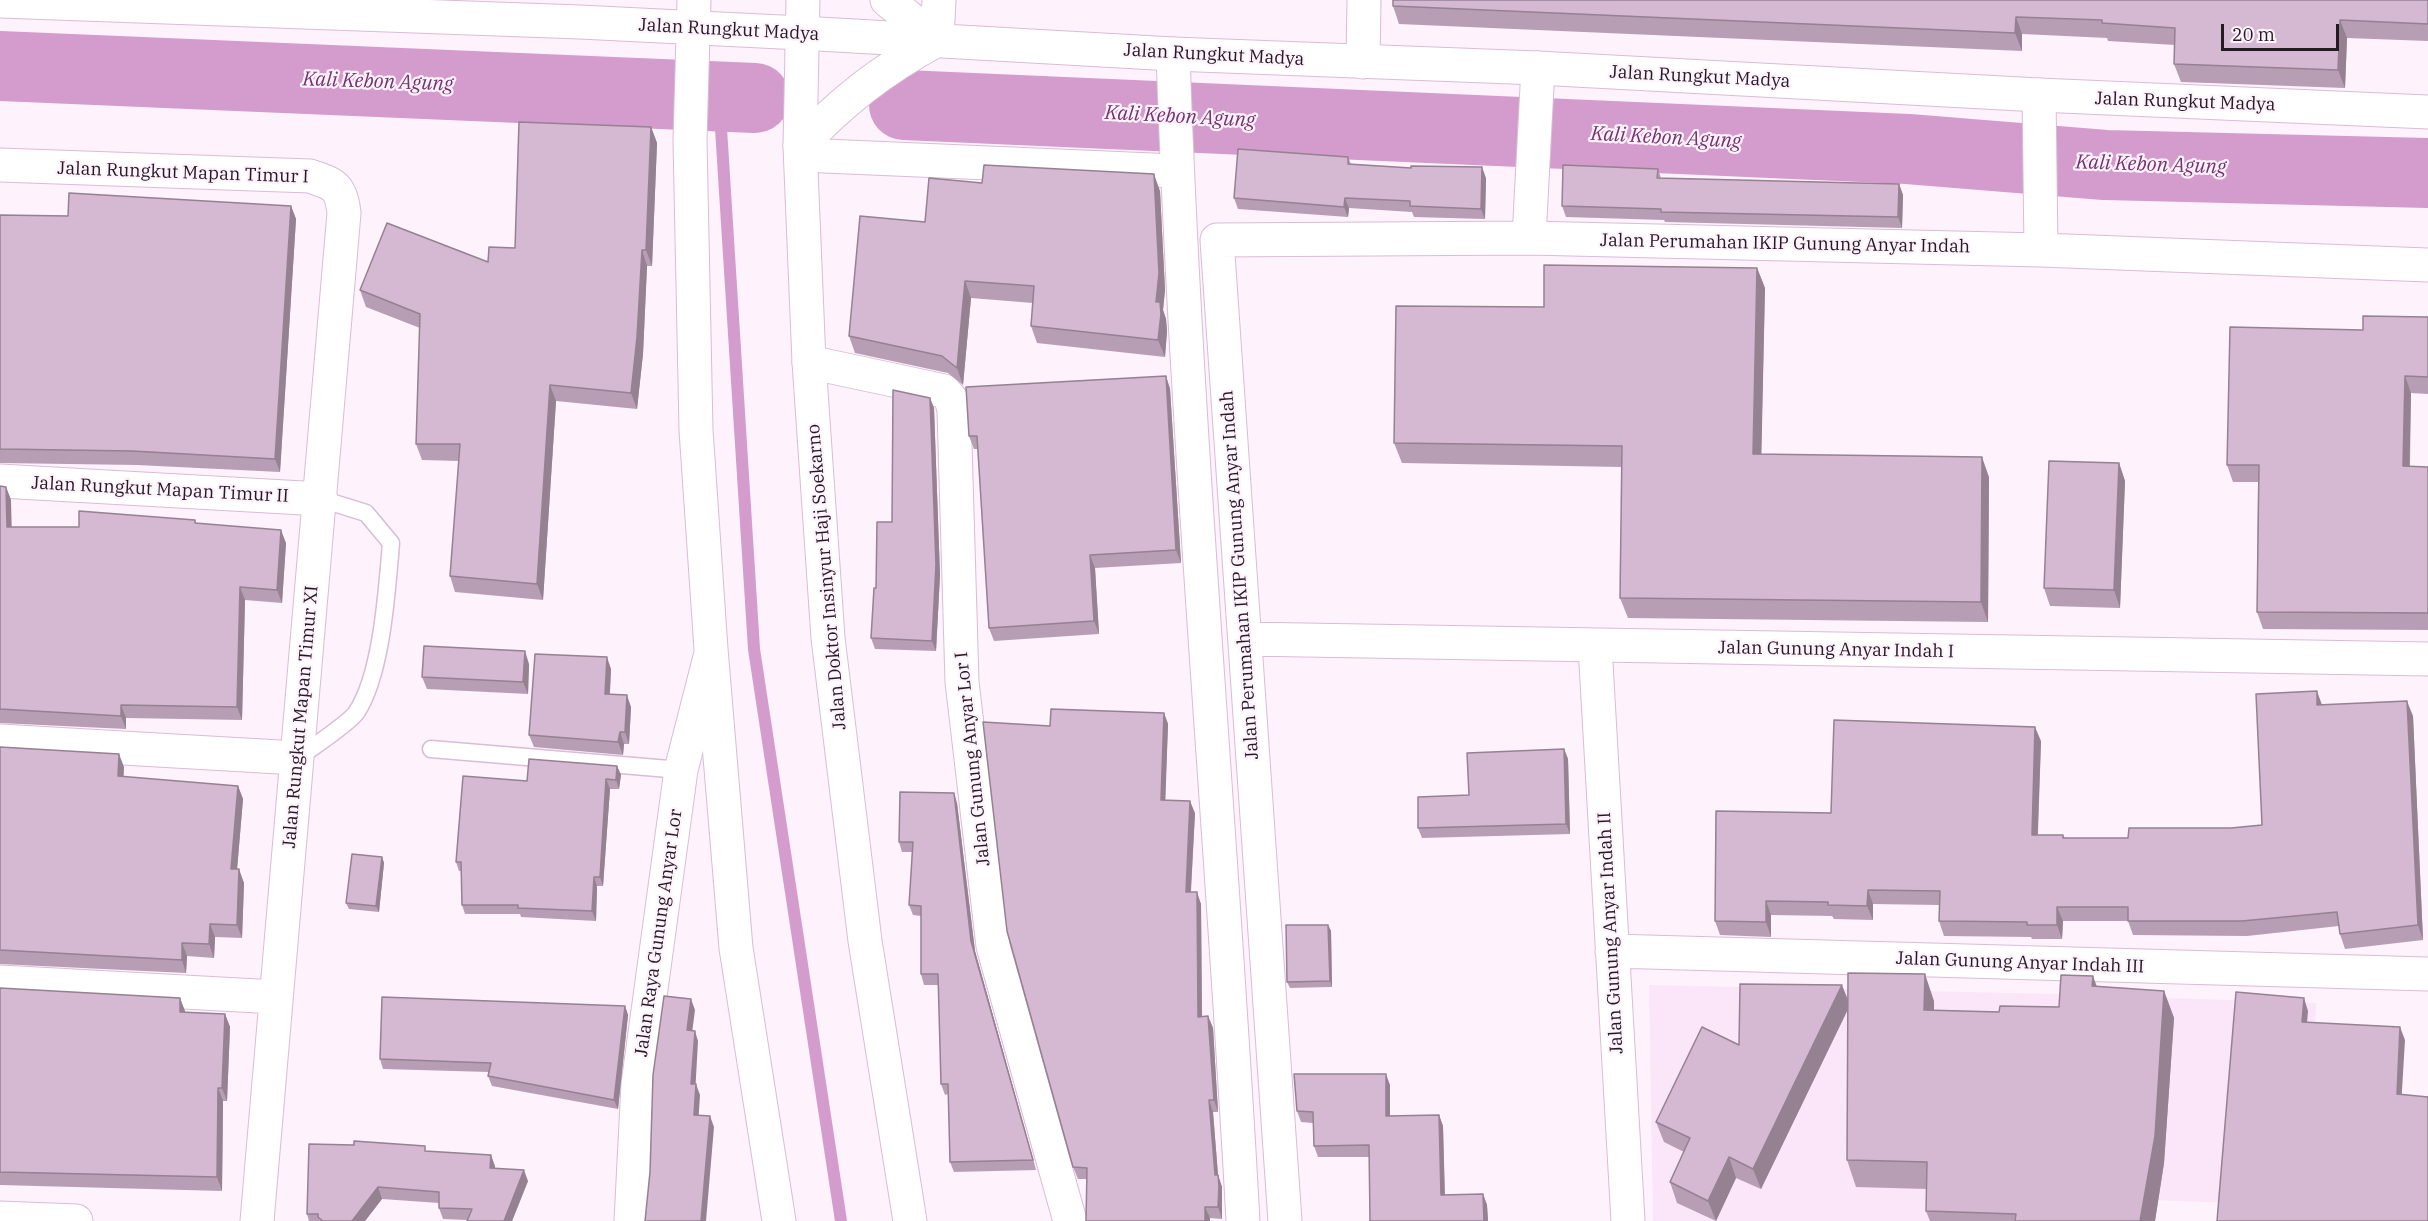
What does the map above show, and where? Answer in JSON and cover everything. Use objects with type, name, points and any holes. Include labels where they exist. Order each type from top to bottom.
[{"type":"street","points":[[580,22],[614,0]]},
{"type":"street","name":"Jalan Doktor Insinyur Haji Soekarno","points":[[803,0],[800,145],[809,362],[828,638],[865,941],[910,1221]]},
{"type":"street","points":[[886,0],[937,40]]},
{"type":"street","points":[[937,40],[939,0]]},
{"type":"street","points":[[1363,62],[1364,0]]},
{"type":"street","name":"Jalan Rungkut Madya","points":[[0,1],[580,22],[693,14],[801,49],[937,40],[1173,54],[1363,62],[1537,81],[2040,107],[2428,112]]},
{"type":"street","points":[[693,14],[690,141],[696,430],[711,649],[736,948],[778,1221]]},
{"type":"street","points":[[800,145],[861,87],[896,62],[937,40]]},
{"type":"street","points":[[1173,54],[1176,167],[1196,499],[1230,972],[1243,1221]]},
{"type":"street","points":[[1529,238],[1537,81]]},
{"type":"street","points":[[2040,107],[2041,250]]},
{"type":"street","points":[[800,145],[1176,167]]},
{"type":"street","name":"Jalan Rungkut Mapan Timur I","points":[[0,165],[310,176],[331,183],[342,195],[344,213]]},
{"type":"street","name":"Jalan Rungkut Mapan Timur XI","points":[[257,1221],[344,213]]},
{"type":"street","name":"Jalan Perumahan IKIP Gunung Anyar Indah","points":[[1285,1221],[1217,240],[1529,238],[2041,250],[2428,265]]},
{"type":"street","name":"Jalan Gunung Anyar Lor I","points":[[809,362],[944,391],[951,399],[954,410],[962,682],[993,946],[1070,1221]]},
{"type":"street","name":"Jalan Rungkut Mapan Timur II","points":[[0,481],[321,499]]},
{"type":"street","name":"Jalan Gunung Anyar Indah I","points":[[1245,639],[2428,658]]},
{"type":"street","name":"Jalan Gunung Anyar Indah II","points":[[1594,646],[1628,1221]]},
{"type":"street","name":"Jalan Raya Gunung Anyar Lor","points":[[631,1221],[639,1084],[681,770],[711,649]]},
{"type":"street","points":[[0,741],[297,758]]},
{"type":"street","name":"Jalan Gunung Anyar Indah III","points":[[1612,951],[2428,974]]},
{"type":"street","points":[[0,982],[276,997]]},
{"type":"street","points":[[0,1218],[76,1221]]},
{"type":"lane","points":[[297,758],[355,714],[369,686],[384,620],[391,543],[366,513],[321,499]]},
{"type":"lane","points":[[431,749],[681,770]]},
{"type":"shaded area","points":[[1649,985],[2102,995],[2088,1221],[1653,1221]]},
{"type":"shaded area","points":[[2108,996],[2316,1003],[2309,1206],[2101,1198]]},
{"type":"building","points":[[1393,0],[2428,0],[2428,24],[2340,20],[2338,70],[2174,64],[2175,28],[2102,23],[2102,20],[2016,17],[2015,33],[1393,6]]},
{"type":"building","points":[[519,122],[651,127],[646,250],[642,250],[631,393],[550,385],[537,584],[450,576],[460,444],[416,444],[420,314],[360,290],[387,223],[488,262],[489,247],[515,248]]},
{"type":"building","points":[[1238,149],[1348,157],[1348,164],[1411,168],[1411,166],[1482,167],[1481,209],[1410,206],[1410,201],[1345,198],[1344,207],[1234,198]]},
{"type":"building","points":[[984,165],[1154,174],[1159,273],[1156,302],[1160,302],[1161,314],[1158,340],[1031,326],[1034,286],[965,281],[957,368],[942,356],[849,336],[860,216],[925,222],[929,178],[982,183]]},
{"type":"building","points":[[1563,165],[1658,169],[1657,178],[1899,184],[1898,217],[1661,212],[1661,209],[1562,206]]},
{"type":"building","points":[[69,193],[291,206],[275,459],[132,451],[0,449],[0,215],[68,216]]},
{"type":"building","points":[[1544,265],[1757,268],[1753,454],[1982,457],[1981,602],[1620,598],[1622,446],[1394,443],[1396,306],[1544,307]]},
{"type":"building","points":[[2363,316],[2428,317],[2428,377],[2405,376],[2403,466],[2428,467],[2428,613],[2257,612],[2259,465],[2227,465],[2230,327],[2363,330]]},
{"type":"building","points":[[1166,376],[1176,550],[1090,555],[1094,621],[989,628],[977,436],[969,436],[966,387]]},
{"type":"building","points":[[893,390],[930,398],[936,565],[932,641],[871,638],[874,588],[876,588],[877,522],[892,522]]},
{"type":"building","points":[[2049,461],[2119,463],[2114,590],[2044,588]]},
{"type":"building","points":[[0,486],[6,487],[7,527],[79,527],[79,511],[195,520],[195,523],[281,530],[277,590],[240,587],[237,707],[121,705],[121,716],[0,709]]},
{"type":"building","points":[[424,646],[525,651],[523,682],[422,677]]},
{"type":"building","points":[[535,654],[607,657],[605,694],[627,695],[625,732],[620,732],[618,742],[529,735]]},
{"type":"building","points":[[2317,691],[2317,705],[2407,701],[2418,925],[2340,934],[2337,912],[2242,921],[2128,921],[2128,907],[2057,907],[2057,925],[2027,925],[2027,922],[1939,921],[1940,891],[1868,890],[1867,906],[1828,905],[1828,902],[1766,901],[1766,922],[1715,921],[1716,811],[1831,813],[1834,720],[2035,727],[2032,835],[2063,835],[2063,838],[2128,838],[2129,828],[2231,828],[2262,825],[2256,694]]},
{"type":"building","points":[[1051,709],[1164,713],[1161,800],[1190,801],[1186,892],[1197,892],[1198,1017],[1208,1016],[1214,1100],[1209,1100],[1215,1175],[1218,1175],[1219,1186],[1218,1207],[1205,1207],[1205,1221],[1086,1221],[1087,1168],[1073,1167],[1007,931],[983,722],[1050,726]]},
{"type":"building","points":[[0,747],[119,754],[118,776],[238,786],[231,869],[239,869],[237,925],[210,924],[209,944],[182,943],[182,960],[0,950]]},
{"type":"building","points":[[1564,749],[1566,824],[1418,828],[1418,797],[1469,795],[1467,753]]},
{"type":"building","points":[[529,759],[617,766],[616,780],[606,779],[600,877],[594,877],[592,911],[518,908],[518,905],[462,905],[461,862],[456,862],[463,776],[527,781]]},
{"type":"building","points":[[900,792],[954,793],[971,941],[1033,1160],[950,1162],[948,1084],[941,1084],[938,974],[921,974],[921,906],[909,905],[913,842],[899,842]]},
{"type":"building","points":[[352,854],[382,857],[376,906],[346,903]]},
{"type":"building","points":[[1286,925],[1328,925],[1330,981],[1287,982]]},
{"type":"building","points":[[1848,973],[1925,974],[1924,1010],[1999,1012],[2000,1006],[2059,1007],[2061,975],[2093,976],[2092,986],[2164,991],[2155,1136],[2140,1221],[2015,1221],[2016,1214],[1926,1211],[1927,1162],[1847,1160]]},
{"type":"building","points":[[1740,984],[1842,985],[1753,1169],[1729,1157],[1708,1201],[1670,1182],[1690,1138],[1656,1122],[1702,1027],[1739,1045]]},
{"type":"building","points":[[0,988],[180,998],[180,1012],[225,1014],[222,1088],[218,1088],[217,1177],[0,1172]]},
{"type":"building","points":[[2236,992],[2304,998],[2302,1022],[2400,1027],[2397,1094],[2428,1097],[2428,1221],[2217,1221]]},
{"type":"building","points":[[664,996],[691,999],[687,1030],[695,1031],[691,1084],[696,1084],[694,1115],[710,1116],[701,1221],[645,1221],[650,1172],[653,1075]]},
{"type":"building","points":[[382,997],[625,1006],[614,1100],[488,1076],[491,1063],[380,1059]]},
{"type":"building","points":[[1294,1074],[1386,1074],[1386,1116],[1439,1115],[1441,1195],[1483,1194],[1484,1221],[1370,1221],[1369,1145],[1314,1146],[1313,1112],[1297,1111]]},
{"type":"building","points":[[354,1141],[425,1146],[425,1151],[491,1155],[490,1168],[524,1170],[504,1221],[467,1221],[472,1209],[439,1208],[439,1192],[378,1187],[352,1221],[323,1221],[318,1214],[307,1214],[309,1144],[354,1145]]},
{"type":"waterway","name":"Kali Kebon Agung","points":[[0,66],[755,98]]},
{"type":"waterway","points":[[719,97],[754,649],[841,1221]]},
{"type":"waterway","name":"Kali Kebon Agung","points":[[904,105],[1908,149],[2105,165],[2428,173]]}]
